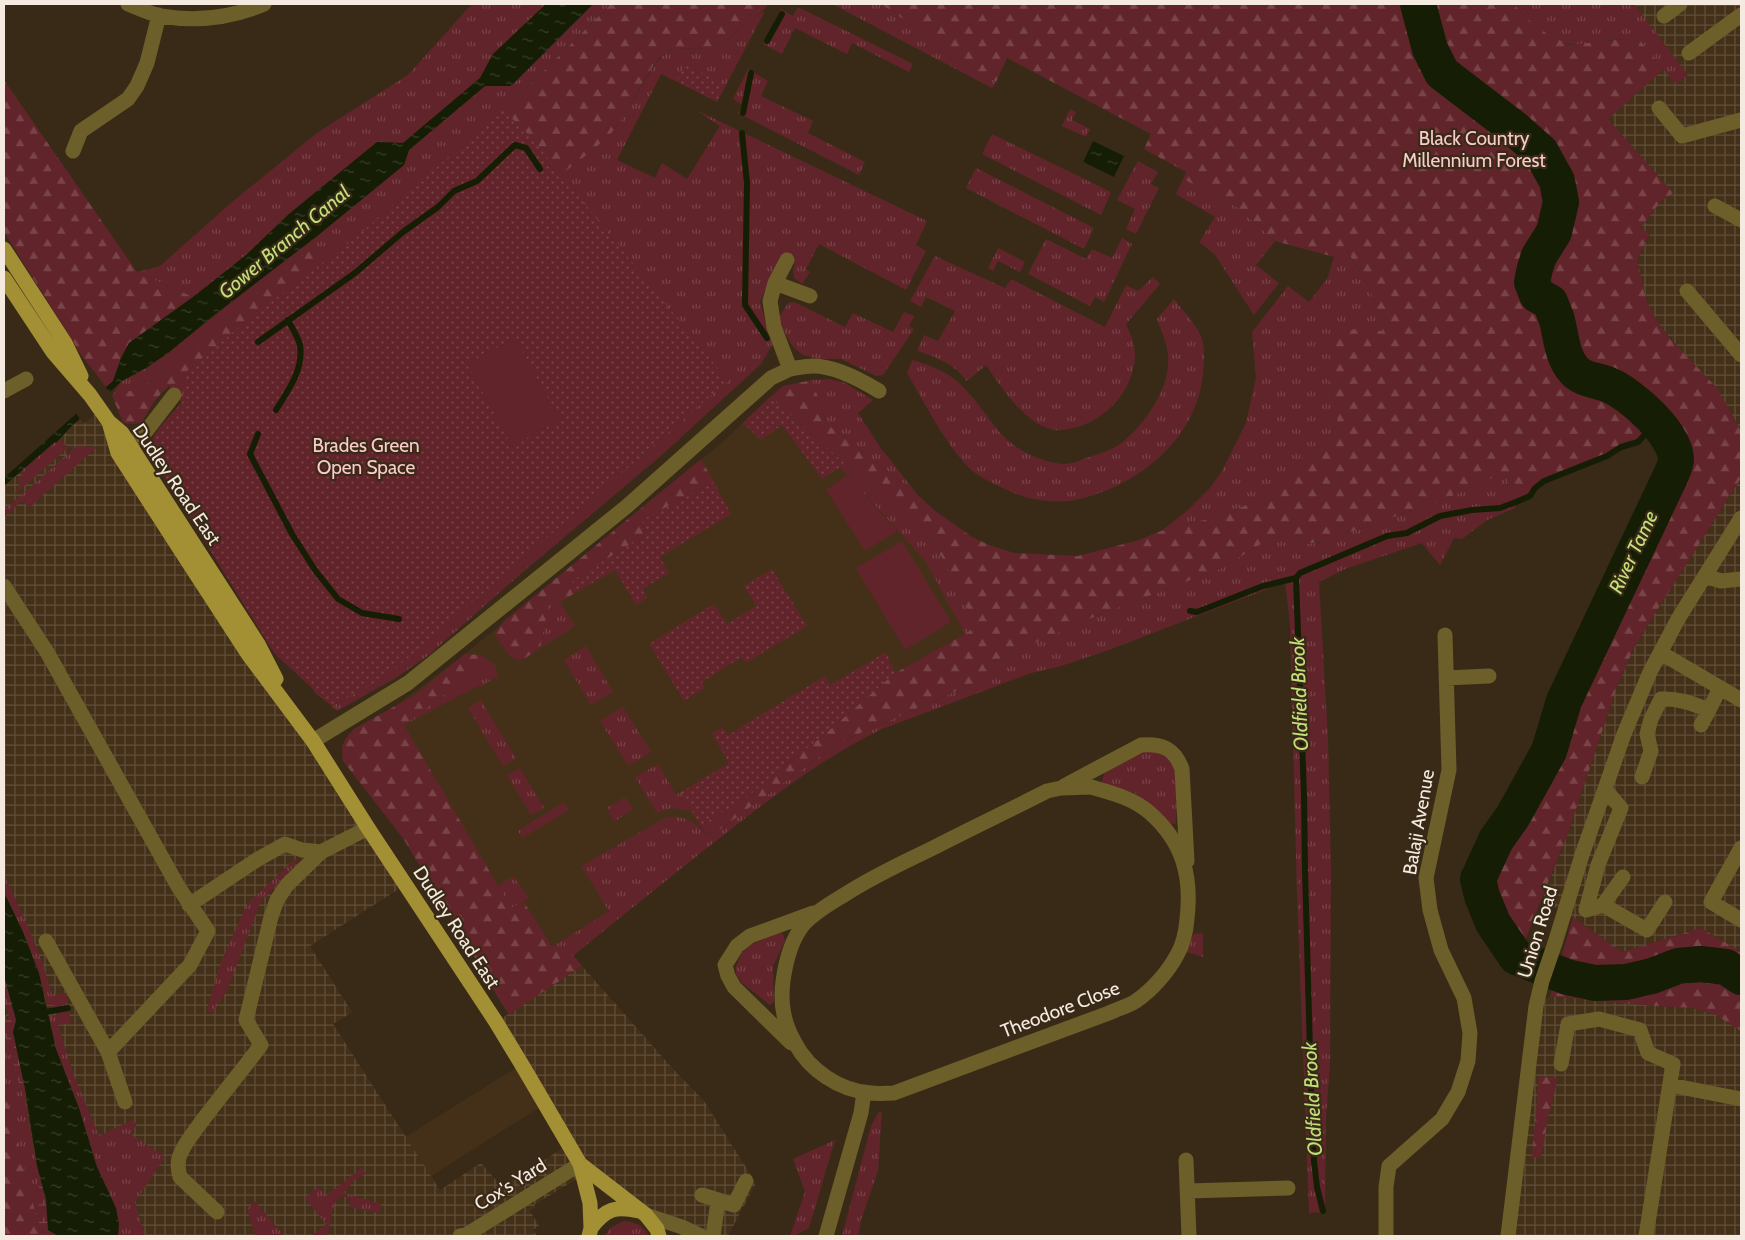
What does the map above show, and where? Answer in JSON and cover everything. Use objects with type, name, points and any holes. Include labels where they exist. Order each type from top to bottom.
[{"type":"main road","points":[[4,249],[65,343],[90,395]]},
{"type":"main road","points":[[4,278],[53,352],[90,395]]},
{"type":"main road","name":"Dudley Road East","points":[[90,395],[105,416],[122,433],[124,449],[248,654],[313,741],[496,1022],[580,1164],[590,1203],[590,1234]]},
{"type":"main road","name":"Dudley Road East","points":[[580,1164],[643,1213],[657,1229],[659,1236]]},
{"type":"main road","name":"Dudley Road East","points":[[590,1234],[599,1218],[610,1210],[622,1208],[643,1213]]},
{"type":"street","points":[[128,4],[159,16],[202,19],[230,15],[264,4]]},
{"type":"street","points":[[1664,16],[1680,4]]},
{"type":"street","points":[[1689,52],[1741,15]]},
{"type":"street","points":[[73,151],[80,132],[128,99],[137,86],[148,64],[159,16]]},
{"type":"street","points":[[1659,108],[1682,136],[1741,120]]},
{"type":"street","points":[[1715,206],[1741,220]]},
{"type":"street","points":[[787,260],[775,283],[770,301],[774,327],[790,369]]},
{"type":"street","points":[[775,283],[810,296]]},
{"type":"street","points":[[1687,291],[1741,355]]},
{"type":"street","points":[[313,741],[408,683],[626,507],[771,378],[790,369],[814,366],[858,378],[879,391]]},
{"type":"street","points":[[4,391],[26,379]]},
{"type":"street","points":[[124,449],[144,434],[174,395]]},
{"type":"street","name":"Union Road","points":[[1508,1236],[1535,1016],[1542,982],[1556,943],[1566,904],[1624,734],[1650,672],[1678,620],[1741,518]]},
{"type":"street","points":[[1705,576],[1721,582],[1741,578]]},
{"type":"street","points":[[4,586],[47,652],[189,905],[208,931],[190,964],[108,1052]]},
{"type":"street","name":"Balaji Avenue","points":[[1386,1236],[1388,1166],[1442,1118],[1458,1092],[1468,1061],[1470,1032],[1464,998],[1441,950],[1430,910],[1426,878],[1450,770],[1445,635]]},
{"type":"street","points":[[1660,653],[1741,700]]},
{"type":"street","points":[[1446,678],[1488,676]]},
{"type":"street","points":[[1701,725],[1720,688]]},
{"type":"street","points":[[1642,777],[1651,751],[1646,734],[1661,699],[1689,702],[1709,710]]},
{"type":"street","name":"Theodore Close","points":[[1152,744],[1172,751],[1179,759],[1182,769],[1188,877],[1189,902],[1186,932],[1177,955],[1157,982],[1136,1001],[1084,1024],[894,1093],[864,1092],[851,1089],[829,1079],[813,1067],[797,1048],[790,1033],[784,1014],[782,994],[786,967],[793,944],[804,924],[821,910],[868,879],[1047,792],[1061,788],[1141,745],[1152,744]]},
{"type":"street","name":"Theodore Close","points":[[1061,788],[1091,787],[1124,797],[1149,812],[1171,836],[1180,853],[1188,877]]},
{"type":"street","points":[[1586,910],[1598,865],[1626,811],[1605,789]]},
{"type":"street","points":[[217,1212],[180,1177],[177,1169],[179,1158],[183,1148],[212,1108],[261,1045],[246,1020],[271,917],[277,900],[287,885],[321,852],[368,828]]},
{"type":"street","points":[[189,905],[258,859],[285,844],[302,850],[321,852]]},
{"type":"street","points":[[1741,848],[1711,902],[1741,920]]},
{"type":"street","points":[[1566,904],[1586,910],[1603,905],[1623,877]]},
{"type":"street","points":[[1603,905],[1648,930],[1665,902]]},
{"type":"street","name":"Theodore Close","points":[[804,1056],[734,987],[725,965],[737,946],[750,936],[821,910]]},
{"type":"street","points":[[46,941],[108,1052],[125,1102]]},
{"type":"street","points":[[1561,1064],[1568,1024],[1599,1019],[1640,1030],[1648,1054],[1673,1064],[1646,1236]]},
{"type":"street","points":[[1670,1085],[1741,1098]]},
{"type":"street","points":[[826,1236],[861,1113],[864,1092]]},
{"type":"street","points":[[1186,1160],[1189,1236]]},
{"type":"street","name":"Cox's Yard","points":[[460,1236],[466,1236],[580,1164]]},
{"type":"street","points":[[702,1195],[734,1205],[746,1181]]},
{"type":"street","points":[[1188,1191],[1288,1188]]},
{"type":"street","points":[[713,1236],[718,1201]]},
{"type":"street","points":[[643,1213],[701,1236]]},
{"type":"shaded area","points":[[1514,4],[1741,4],[1741,432],[1729,409],[1658,323],[1647,302],[1637,260],[1650,234],[1640,228],[1662,200],[1673,193],[1608,119],[1663,69],[1640,41],[1622,39],[1567,43],[1546,35]]},
{"type":"shaded area","points":[[770,397],[935,544],[977,627],[895,673],[747,797],[700,826],[609,911],[552,947],[403,838],[343,761],[354,729],[390,710],[465,654],[724,441]]},
{"type":"shaded area","points":[[100,410],[405,885],[310,946],[352,1012],[333,1024],[440,1190],[481,1163],[502,1187],[569,1144],[496,1022],[582,966],[704,1101],[751,1175],[755,1185],[728,1236],[701,1236],[586,1173],[534,1205],[535,1207],[530,1211],[539,1226],[533,1230],[537,1236],[4,1236],[4,1017],[6,1015],[4,944],[4,482],[78,416],[84,424]]},
{"type":"shaded area","points":[[1741,478],[1741,952],[1701,928],[1622,952],[1573,917],[1542,900],[1569,830],[1618,684],[1634,648]]},
{"type":"shaded area","points":[[1550,996],[1693,1008],[1716,1015],[1741,1031],[1741,1236],[1508,1236],[1536,1006]]},
{"type":"shaded area","points":[[522,1064],[545,1104],[431,1176],[405,1137]]},
{"type":"green space","points":[[472,4],[546,4],[493,54],[480,78],[403,143],[377,142],[289,214],[246,255],[193,297],[137,272],[160,266],[232,202],[317,133],[408,75]]},
{"type":"green space","points":[[593,4],[611,4],[516,99],[349,243],[333,255],[312,248],[138,391],[119,391],[112,395],[122,381],[168,353],[404,165],[409,150],[485,86],[511,86]]},
{"type":"green space","name":"Brades Green Open Space","points":[[611,4],[768,4],[762,12],[722,43],[706,48],[676,49],[665,53],[647,75],[617,126],[598,145],[562,174],[728,381],[275,654],[154,460],[151,448],[152,440],[182,402],[174,395],[169,386],[151,407],[142,422],[134,424],[123,423],[112,395],[119,391],[138,391],[312,248],[333,255],[349,243],[516,99]]},
{"type":"green space","points":[[832,4],[881,4],[996,82],[992,88]]},
{"type":"green space","name":"Black Country Millennium Forest","points":[[881,4],[1514,4],[1524,16],[1547,34],[1570,45],[1624,39],[1640,41],[1664,69],[1608,119],[1673,193],[1662,200],[1640,228],[1650,233],[1637,260],[1647,302],[1658,323],[1673,342],[1717,388],[1729,409],[1741,432],[1741,478],[1634,648],[1618,684],[1569,830],[1517,961],[1493,923],[1482,896],[1478,879],[1496,840],[1513,816],[1549,751],[1564,701],[1671,475],[1676,460],[1672,445],[1653,417],[1647,432],[1638,442],[1621,447],[1607,456],[1544,481],[1535,488],[1530,496],[1516,502],[1505,472],[1443,500],[1321,542],[1302,544],[1285,536],[1269,539],[1222,568],[1096,616],[994,661],[998,669],[977,682],[838,743],[719,830],[708,836],[700,826],[747,797],[826,733],[895,673],[977,627],[935,544],[770,397],[783,386],[812,380],[827,424],[917,494],[934,510],[972,537],[1014,553],[1078,556],[1139,540],[1161,531],[1220,516],[1261,499],[1275,488],[1300,460],[1314,451],[1331,435],[1337,424],[1338,409],[1331,395],[1327,369],[1332,348],[1342,334],[1354,329],[1383,331],[1368,284],[1345,248],[1334,257],[1275,241],[1237,207],[1183,179],[1186,172],[1144,149],[1151,134],[1007,58],[996,82]]},
{"type":"green space","points":[[1514,4],[1634,4],[1688,75],[1676,84],[1640,41],[1614,39],[1586,44],[1573,44],[1551,37],[1537,27]]},
{"type":"green space","points":[[798,7],[913,64],[909,72],[852,43],[847,54],[795,28],[782,54],[763,44],[781,9],[793,16]]},
{"type":"green space","points":[[765,11],[717,102],[661,74],[617,160],[655,178],[662,163],[687,179],[720,126],[696,110],[927,221],[916,245],[926,251],[906,290],[819,244],[806,269],[810,272],[802,284],[794,278],[795,262],[780,256],[760,302],[772,345],[761,364],[663,454],[516,578],[429,655],[394,679],[337,711],[332,706],[386,676],[728,381],[561,174],[611,133],[622,119],[648,75],[666,53],[676,49],[706,48],[723,43],[750,20]]},
{"type":"green space","points":[[686,65],[725,84],[717,101],[676,81]]},
{"type":"green space","points":[[748,69],[768,81],[761,96],[813,121],[808,133],[865,162],[859,175],[738,113],[743,105],[733,99]]},
{"type":"green space","points":[[4,80],[137,272],[193,297],[129,343],[121,358],[113,381],[106,387],[82,356],[4,232]]},
{"type":"green space","points":[[1070,109],[1076,112],[1072,120],[1090,129],[1086,137],[1062,126]]},
{"type":"green space","name":"Brades Green Open Space","points":[[503,110],[530,136],[728,381],[386,677],[332,706],[316,694],[275,654],[159,468],[152,453],[151,444],[157,432],[182,402],[187,371],[251,317],[349,243]]},
{"type":"green space","points":[[992,134],[1111,192],[1101,215],[982,154]]},
{"type":"green space","points":[[1138,161],[1158,172],[1151,184],[1159,188],[1136,234],[1126,229],[1135,209],[1117,200]]},
{"type":"green space","points":[[976,168],[1094,228],[1084,249],[966,188]]},
{"type":"green space","points":[[1183,179],[1237,207],[1275,241],[1256,265],[1279,283],[1254,315],[1215,255],[1199,242],[1215,217],[1176,194]]},
{"type":"green space","points":[[1122,238],[1132,244],[1104,302],[1095,297],[1090,306],[1028,274],[1046,239],[1086,259],[1092,249],[1112,258]]},
{"type":"green space","points":[[1344,247],[1368,284],[1383,331],[1331,395],[1338,409],[1337,424],[1331,435],[1314,451],[1300,460],[1275,488],[1261,499],[1220,516],[1161,531],[1187,511],[1209,489],[1222,471],[1246,423],[1256,378],[1252,332],[1288,286],[1309,302],[1327,279],[1334,257]]},
{"type":"green space","points":[[998,248],[1025,262],[1020,272],[998,261],[993,271],[988,268]]},
{"type":"green space","points":[[935,256],[1005,288],[1011,279],[1105,327],[1126,285],[1138,291],[1153,277],[1160,284],[1126,324],[1132,340],[1135,357],[1129,381],[1116,402],[1107,411],[1086,424],[1074,428],[1055,430],[1044,427],[1024,413],[1007,394],[986,365],[967,381],[957,370],[945,362],[917,351],[924,335],[938,341],[955,311],[926,297],[921,307],[910,301]]},
{"type":"green space","points":[[1174,299],[1190,318],[1202,339],[1204,361],[1198,397],[1189,419],[1176,439],[1160,457],[1141,472],[1098,494],[1069,501],[1028,498],[1006,490],[978,475],[968,467],[949,443],[907,373],[912,360],[945,373],[957,381],[971,396],[1002,435],[1022,451],[1053,463],[1075,462],[1120,444],[1141,424],[1156,402],[1166,379],[1168,367],[1168,355],[1164,337],[1157,319]]},
{"type":"green space","points":[[794,302],[845,327],[853,313],[893,332],[904,312],[914,316],[909,326],[914,329],[883,375],[876,376],[841,359],[819,359],[803,355],[793,347],[779,323],[780,316],[788,303]]},
{"type":"green space","points":[[515,338],[560,420],[512,446],[467,364]]},
{"type":"green space","points":[[830,379],[845,383],[873,400],[858,413],[880,447],[917,494],[827,424],[812,380]]},
{"type":"green space","points":[[770,397],[845,464],[822,479],[782,425],[761,440],[743,423]]},
{"type":"green space","points":[[60,439],[68,448],[14,495],[19,486],[18,478],[23,474],[21,471],[55,441]]},
{"type":"green space","points":[[77,446],[97,447],[29,508],[22,501],[4,517],[4,510]]},
{"type":"green space","points":[[701,459],[714,482],[642,520],[646,534],[572,581],[577,592],[560,602],[551,593],[540,648],[522,659],[514,659],[510,656],[495,633],[504,621]]},
{"type":"green space","points":[[845,464],[935,544],[977,627],[965,634],[925,560],[840,467]]},
{"type":"green space","points":[[1505,472],[1516,502],[1515,508],[1487,520],[1462,539],[1454,538],[1440,565],[1422,543],[1345,569],[1319,582],[1328,739],[1331,869],[1330,1063],[1326,1118],[1325,1212],[1309,1213],[1297,894],[1290,624],[1285,582],[1109,650],[1058,667],[1031,673],[882,729],[860,740],[817,766],[776,795],[626,912],[573,956],[582,966],[509,1014],[492,988],[609,911],[581,866],[667,817],[680,817],[690,820],[708,836],[719,830],[838,743],[977,682],[998,669],[994,661],[1096,616],[1222,568],[1269,539],[1285,536],[1302,544],[1318,543],[1443,500]]},
{"type":"green space","points":[[847,475],[897,531],[865,551],[826,490]]},
{"type":"green space","points":[[714,482],[731,514],[660,557],[669,573],[643,589],[647,598],[636,605],[615,570],[577,592],[572,581],[646,534],[642,520]]},
{"type":"green space","points":[[902,541],[951,622],[905,650],[856,568]]},
{"type":"green space","points":[[772,569],[807,626],[746,663],[742,657],[702,682],[705,688],[684,701],[649,644],[714,604],[727,624],[756,606],[744,586]]},
{"type":"green space","points":[[551,593],[560,602],[575,626],[540,648]]},
{"type":"green space","points":[[586,646],[613,692],[591,705],[564,660]]},
{"type":"green space","points":[[886,652],[895,673],[826,733],[747,797],[700,826],[681,792],[729,763],[712,734],[723,727],[728,735],[825,676],[830,685]]},
{"type":"green space","points":[[465,654],[481,655],[489,661],[404,725],[511,908],[524,902],[552,947],[573,956],[582,966],[509,1014],[403,838],[343,761],[343,744],[354,729],[415,695]]},
{"type":"green space","points":[[489,661],[495,665],[498,676],[404,725]]},
{"type":"green space","points":[[481,700],[516,758],[503,766],[468,708]]},
{"type":"green space","points":[[623,707],[651,752],[628,766],[600,721]]},
{"type":"green space","points":[[1150,750],[1166,757],[1174,766],[1177,782],[1176,824],[1169,823],[1133,792],[1101,783],[1106,769],[1138,751]]},
{"type":"green space","points":[[658,764],[676,795],[681,792],[692,811],[672,808],[657,813],[635,777]]},
{"type":"green space","points":[[520,768],[544,808],[531,815],[507,775]]},
{"type":"green space","points":[[625,797],[633,809],[614,822],[607,808]]},
{"type":"green space","points":[[564,802],[569,810],[522,838],[518,831]]},
{"type":"green space","points":[[295,859],[298,862],[261,901],[227,991],[212,1013],[207,1010],[221,962],[247,904]]},
{"type":"green space","points":[[4,875],[43,964],[52,995],[66,993],[71,1023],[58,1025],[73,1073],[99,1136],[132,1120],[137,1124],[131,1134],[165,1157],[135,1202],[145,1236],[118,1236],[119,1224],[116,1208],[97,1167],[79,1108],[56,1049],[49,1016],[56,1015],[54,1005],[47,1005],[39,973],[23,932],[4,892]]},
{"type":"green space","points":[[513,876],[529,898],[511,908],[498,886]]},
{"type":"green space","points":[[1573,917],[1622,952],[1701,928],[1741,952],[1741,1031],[1716,1015],[1693,1008],[1550,996]]},
{"type":"green space","points":[[779,932],[783,934],[785,941],[773,966],[774,1002],[770,1005],[741,982],[736,974],[736,966],[742,953],[751,945]]},
{"type":"green space","points":[[1203,933],[1203,957],[1187,952],[1193,934]]},
{"type":"green space","points":[[4,976],[16,1020],[13,1032],[25,1089],[27,1110],[4,1032],[4,1025],[9,1016],[4,999]]},
{"type":"green space","points":[[4,1032],[27,1110],[37,1166],[38,1197],[33,1204],[4,1083]]},
{"type":"green space","points":[[1539,1076],[1558,1078],[1541,1158],[1532,1157]]},
{"type":"green space","points":[[4,1083],[41,1236],[4,1236]]},
{"type":"green space","points":[[882,1111],[878,1171],[861,1220],[858,1236],[842,1236],[871,1126],[878,1113]]},
{"type":"green space","points":[[835,1140],[809,1228],[794,1236],[790,1236],[805,1192],[793,1159]]},
{"type":"green space","points":[[37,1166],[46,1200],[48,1230],[58,1236],[41,1236],[33,1204],[38,1197]]},
{"type":"green space","points":[[361,1168],[366,1174],[355,1179],[344,1193],[381,1204],[379,1213],[349,1207],[350,1198],[341,1196],[334,1204],[327,1236],[311,1236],[326,1224],[305,1198],[318,1187],[326,1196]]},
{"type":"green space","points":[[255,1201],[284,1236],[255,1236],[247,1209]]},
{"type":"green space","points":[[624,1221],[638,1225],[649,1236],[605,1236],[610,1228]]},
{"type":"water","name":"Gower Branch Canal","points":[[546,4],[593,4],[511,86],[485,86],[409,150],[404,165],[168,353],[122,381],[56,443],[4,486],[4,476],[113,381],[121,358],[129,343],[193,297],[246,255],[289,214],[377,142],[403,143],[480,78],[493,54]]},
{"type":"water","points":[[1093,141],[1124,156],[1114,177],[1083,162]]},
{"type":"water","points":[[4,892],[23,932],[39,973],[56,1049],[79,1108],[97,1167],[116,1208],[119,1224],[118,1236],[58,1236],[48,1230],[46,1200],[37,1166],[25,1089],[13,1032],[16,1020],[4,976]]},
{"type":"pier","points":[[104,385],[111,394],[81,421],[75,411]]},
{"type":"waterway","name":"River Tame","points":[[1418,4],[1430,49],[1442,73],[1514,128],[1541,152],[1557,181],[1561,202],[1554,232],[1539,256],[1532,282],[1537,295],[1550,302],[1557,320],[1564,353],[1570,365],[1581,376],[1609,385],[1640,406],[1661,427],[1669,439],[1676,460],[1671,475],[1564,701],[1549,751],[1513,816],[1496,840],[1478,879],[1482,896],[1493,923],[1516,957],[1567,977],[1595,983],[1626,982],[1652,976],[1678,966],[1700,964],[1726,967],[1741,977]]},
{"type":"waterway","points":[[767,41],[782,14]]},
{"type":"waterway","points":[[743,113],[751,73]]},
{"type":"waterway","points":[[742,133],[747,183],[745,305],[767,338]]},
{"type":"waterway","points":[[258,342],[355,273],[403,232],[438,207],[454,191],[477,181],[515,145],[526,148],[540,169]]},
{"type":"waterway","points":[[276,410],[294,379],[300,363],[300,345],[288,320]]},
{"type":"waterway","name":"Oldfield Brook","points":[[1323,1211],[1317,1187],[1314,1161],[1296,578],[1300,573],[1387,536],[1407,533],[1440,516],[1472,510],[1500,508],[1530,496],[1535,488],[1544,481],[1607,456],[1621,447],[1638,442],[1647,432],[1653,417]]},
{"type":"waterway","points":[[258,434],[250,454],[292,534],[315,570],[338,599],[362,613],[399,619]]},
{"type":"waterway","points":[[1190,611],[1197,612],[1263,586],[1296,578]]},
{"type":"waterway","points":[[40,1013],[68,1008]]}]
